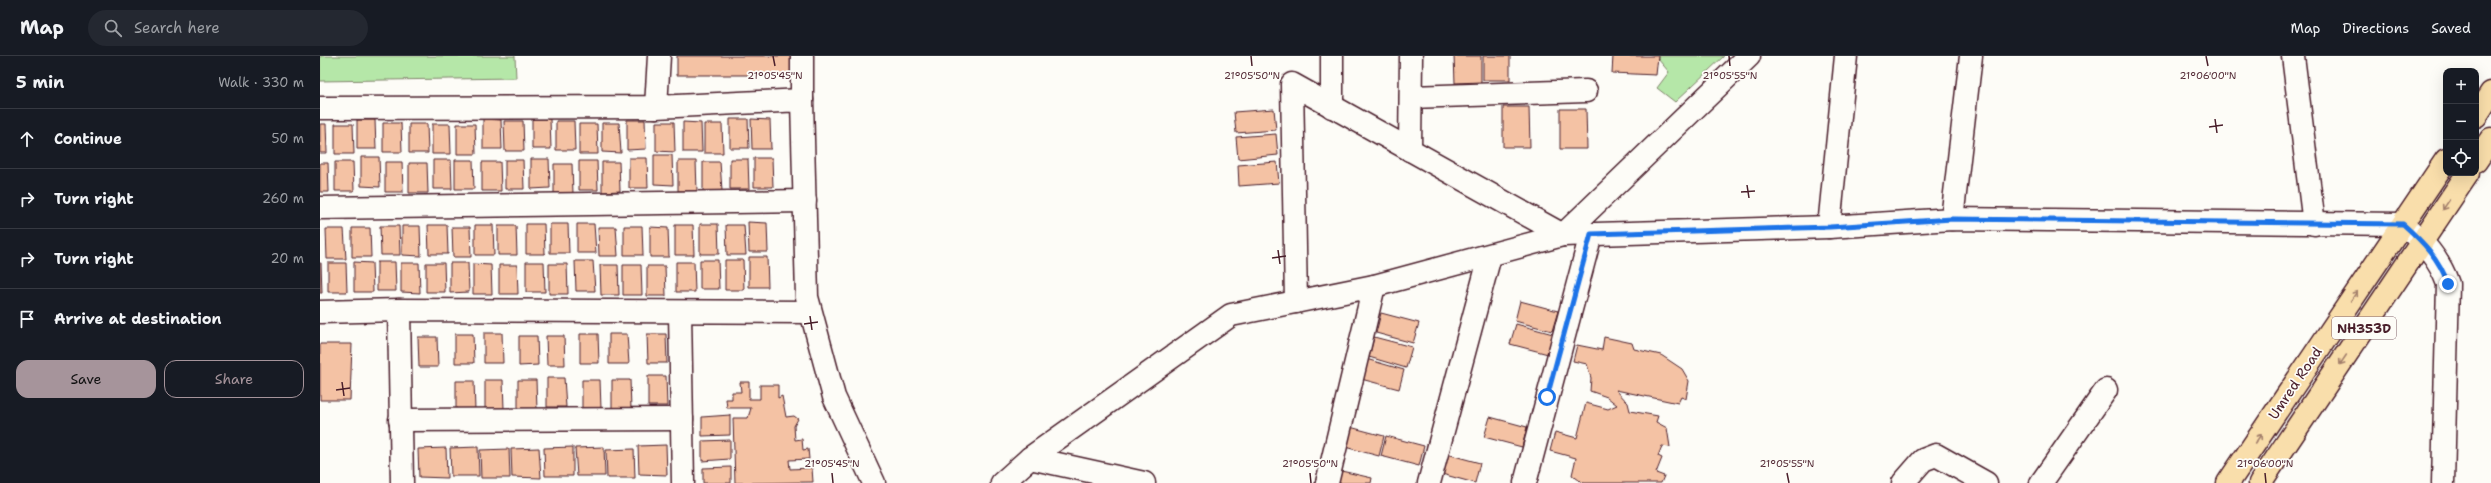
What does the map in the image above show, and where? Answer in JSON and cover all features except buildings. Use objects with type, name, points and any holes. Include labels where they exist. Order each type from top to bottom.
[{"type":"highway","points":[[2479,111],[2491,93]]},
{"type":"highway","points":[[2479,157],[2491,139]]},
{"type":"highway","name":"NH353D","points":[[2403,224],[2443,164]]},
{"type":"highway","name":"NH353D","points":[[2260,483],[2466,176]]},
{"type":"highway","name":"Umred Road","points":[[2228,483],[2403,224]]},
{"type":"street","points":[[656,107],[659,56]]},
{"type":"street","points":[[802,56],[807,297],[834,397],[874,483]]},
{"type":"street","points":[[1332,56],[1332,107]]},
{"type":"street","points":[[1410,150],[1411,56]]},
{"type":"street","points":[[1563,235],[1749,56]]},
{"type":"street","points":[[1830,227],[1846,56]]},
{"type":"street","points":[[1952,219],[1971,56]]},
{"type":"street","points":[[2293,56],[2314,224]]},
{"type":"street","points":[[1296,302],[1292,84],[1563,235]]},
{"type":"street","points":[[1411,98],[1586,91]]},
{"type":"street","points":[[320,108],[656,107],[802,100]]},
{"type":"street","points":[[320,208],[805,201]]},
{"type":"street","points":[[1002,483],[1030,458],[1231,315],[1374,286],[1490,256],[1563,235],[1830,227],[1952,219],[2403,224],[2422,241],[2441,264],[2448,284],[2443,483]]},
{"type":"street","points":[[1526,483],[1591,234]]},
{"type":"street","points":[[1429,483],[1490,256]]},
{"type":"street","points":[[1327,483],[1374,286]]},
{"type":"street","points":[[320,312],[399,310],[810,312]]},
{"type":"street","points":[[399,310],[402,483]]},
{"type":"street","points":[[680,312],[683,483]]},
{"type":"street","points":[[2041,483],[2106,390]]},
{"type":"street","points":[[400,420],[682,419]]},
{"type":"street","points":[[1903,483],[1923,460],[1936,455],[1986,483]]},
{"type":"street","points":[[1030,458],[1144,483]]},
{"type":"green space","points":[[320,56],[515,56],[516,78],[320,81]]},
{"type":"green space","points":[[1658,56],[1724,56],[1675,102],[1657,88],[1669,72],[1658,59]]},
{"type":"route","points":[[1547,397],[1591,234],[1830,227],[1952,219],[2403,224],[2422,241],[2441,264],[2448,284]]}]
